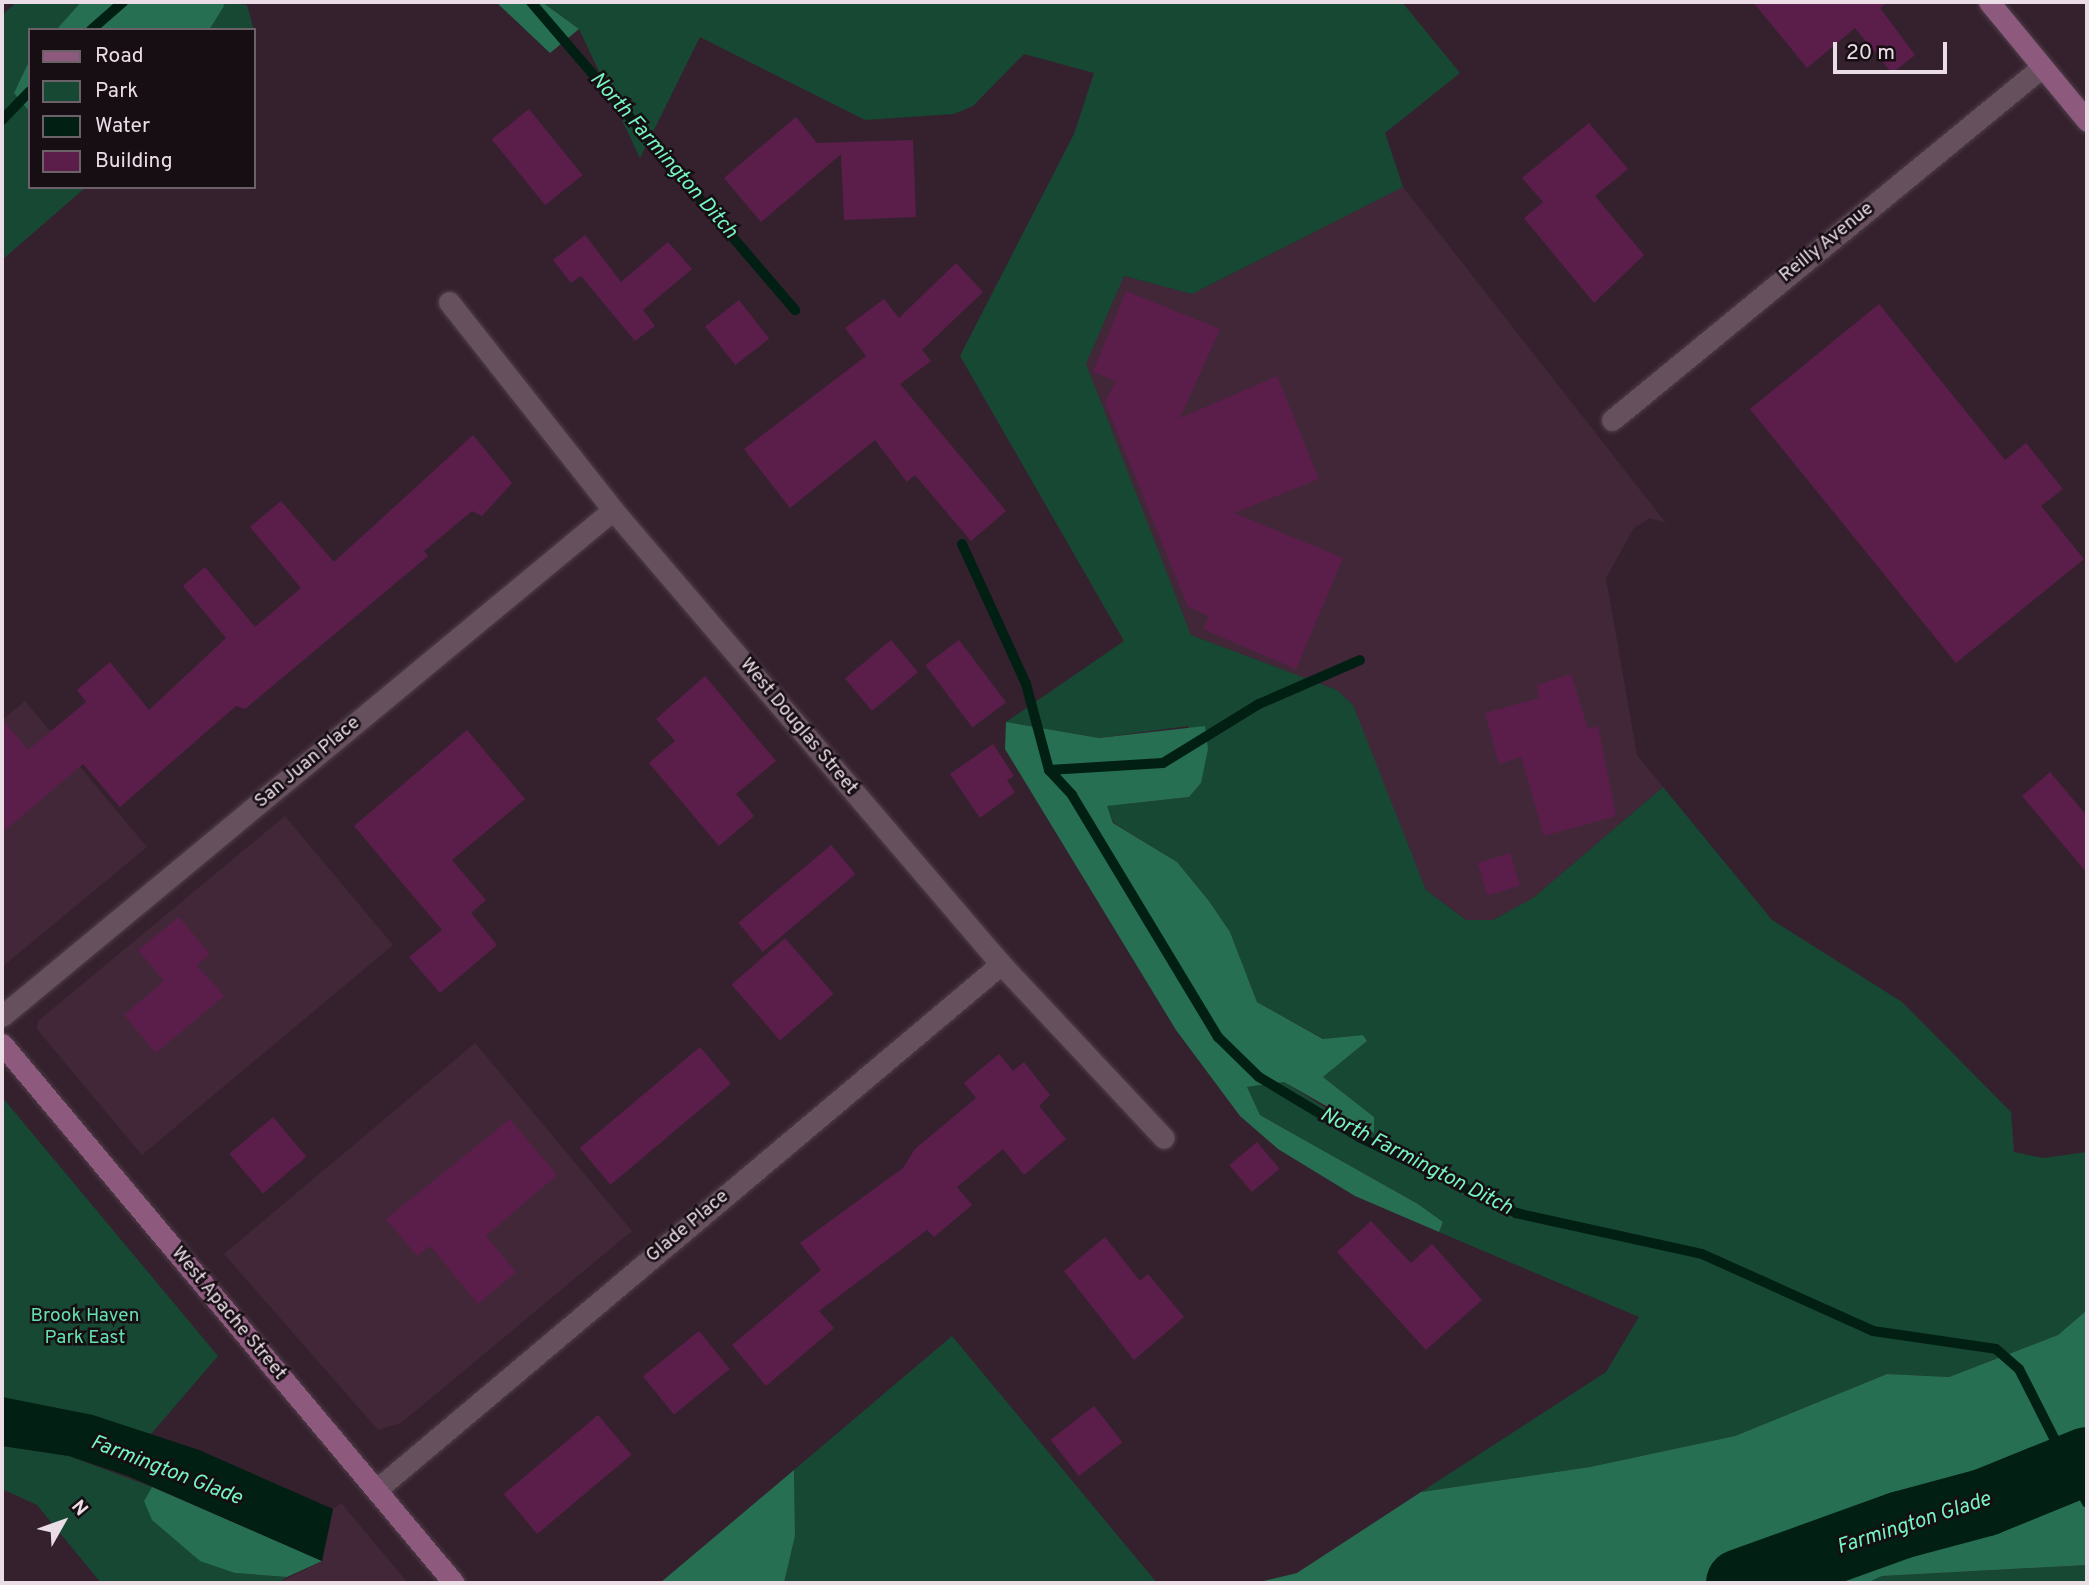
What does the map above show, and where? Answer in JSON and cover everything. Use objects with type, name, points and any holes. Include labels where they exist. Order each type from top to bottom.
[{"type":"main road","points":[[1989,2],[2087,121]]},
{"type":"main road","name":"West Apache Street","points":[[2,1044],[454,1583]]},
{"type":"street","name":"Reilly Avenue","points":[[1612,420],[2042,66]]},
{"type":"street","name":"West Douglas Street","points":[[449,302],[613,510],[1001,964],[1164,1138]]},
{"type":"street","name":"San Juan Place","points":[[2,1016],[613,510]]},
{"type":"street","name":"Glade Place","points":[[376,1490],[1001,964]]},
{"type":"shaded area","points":[[1403,187],[1666,523],[1650,518],[1634,528],[1606,578],[1637,755],[1663,787],[1533,898],[1493,920],[1466,920],[1426,890],[1337,690],[1191,635],[1085,365],[1124,276],[1192,294]]},
{"type":"shaded area","points":[[25,701],[147,847],[2,967],[2,720]]},
{"type":"shaded area","points":[[285,816],[393,945],[142,1155],[37,1029],[38,1021]]},
{"type":"shaded area","points":[[475,1043],[632,1231],[401,1423],[378,1430],[224,1254]]},
{"type":"shaded area","points":[[341,1503],[408,1583],[279,1583],[322,1561],[333,1509]]},
{"type":"green space","points":[[17,2],[81,2],[58,28],[28,28],[28,63],[14,93],[28,109],[28,189],[84,189],[2,260],[2,15]]},
{"type":"green space","points":[[81,2],[223,2],[224,6],[210,28],[58,28]]},
{"type":"green space","points":[[223,2],[247,5],[253,28],[210,28]]},
{"type":"green space","points":[[496,2],[542,2],[579,29],[550,53]]},
{"type":"green space","points":[[542,2],[1402,2],[1460,73],[1385,133],[1403,187],[1192,294],[1124,276],[1086,364],[1191,635],[1337,690],[1353,705],[1426,890],[1466,920],[1493,920],[1533,898],[1663,787],[1772,920],[1902,1002],[2011,1112],[2014,1152],[2043,1158],[2087,1152],[2087,1310],[2058,1335],[1949,1377],[1887,1374],[1735,1436],[1590,1467],[1421,1492],[1606,1372],[1639,1317],[1439,1232],[1443,1222],[1418,1204],[1260,1115],[1247,1087],[1284,1082],[1340,1117],[1374,1117],[1323,1077],[1367,1041],[1363,1035],[1324,1039],[1257,1002],[1230,932],[1209,901],[1177,862],[1114,823],[1106,806],[1189,797],[1201,783],[1188,726],[1099,738],[1006,722],[1124,641],[960,356],[1074,134],[1094,73],[1024,54],[973,106],[954,114],[865,120],[700,37],[640,158],[579,29]]},
{"type":"green space","points":[[28,63],[28,110],[14,93]]},
{"type":"green space","points":[[1006,722],[1099,738],[1205,726],[1208,749],[1201,783],[1189,797],[1107,806],[1113,823],[1177,862],[1209,901],[1230,932],[1257,1002],[1323,1039],[1363,1035],[1367,1041],[1323,1077],[1374,1117],[1374,1133],[1284,1082],[1247,1087],[1260,1115],[1418,1204],[1443,1222],[1439,1232],[1355,1196],[1278,1149],[1240,1116],[1176,1030],[1005,749]]},
{"type":"green space","name":"Brook Haven Park East","points":[[2,1097],[218,1356],[151,1434],[2,1397]]},
{"type":"green space","points":[[2087,1310],[2087,1441],[1985,1487],[1728,1583],[1255,1583],[1297,1573],[1421,1492],[1590,1467],[1735,1436],[1887,1374],[1949,1377],[2058,1335]]},
{"type":"green space","points":[[952,1336],[1157,1583],[784,1583],[795,1536],[794,1470]]},
{"type":"green space","points":[[2,1446],[69,1456],[152,1487],[144,1501],[235,1573],[287,1577],[279,1583],[101,1583],[37,1505],[2,1489]]},
{"type":"green space","points":[[794,1470],[795,1536],[784,1583],[660,1583]]},
{"type":"green space","points":[[2087,1471],[2087,1565],[1882,1576],[1867,1583],[1765,1583],[1892,1536],[2004,1510]]},
{"type":"green space","points":[[152,1487],[322,1561],[287,1577],[235,1573],[200,1561],[152,1520],[144,1501]]},
{"type":"green space","points":[[2087,1565],[2087,1583],[1867,1583],[1882,1576]]},
{"type":"water","points":[[2,1397],[93,1415],[199,1450],[333,1509],[322,1561],[128,1476],[69,1456],[2,1446]]},
{"type":"building","points":[[1753,2],[1888,2],[1880,8],[1915,55],[1892,73],[1855,28],[1807,68]]},
{"type":"building","points":[[529,109],[582,175],[545,205],[492,139]]},
{"type":"building","points":[[796,117],[817,143],[913,140],[916,217],[844,220],[841,154],[761,222],[724,178]]},
{"type":"building","points":[[1589,123],[1628,169],[1595,196],[1644,255],[1594,303],[1524,218],[1543,202],[1522,178]]},
{"type":"building","points":[[585,235],[621,282],[668,242],[692,269],[643,310],[655,326],[635,341],[581,276],[571,283],[553,260]]},
{"type":"building","points":[[956,263],[983,292],[922,350],[931,361],[900,384],[1006,511],[971,541],[915,475],[907,482],[875,440],[790,508],[744,449],[866,356],[845,328],[884,299],[899,318]]},
{"type":"building","points":[[1126,291],[1220,329],[1180,418],[1277,376],[1319,479],[1234,513],[1343,558],[1296,669],[1203,629],[1209,616],[1188,607],[1105,402],[1116,381],[1093,372]]},
{"type":"building","points":[[739,300],[769,339],[735,365],[705,326]]},
{"type":"building","points":[[1879,304],[2005,460],[2026,443],[2063,489],[2041,506],[2084,559],[1956,663],[1750,409]]},
{"type":"building","points":[[473,435],[512,483],[482,516],[472,511],[424,551],[428,556],[245,709],[236,706],[120,807],[83,764],[2,833],[2,719],[28,750],[86,702],[77,690],[110,662],[149,710],[226,638],[183,586],[205,567],[255,627],[301,588],[250,527],[281,501],[334,562]]},
{"type":"building","points":[[891,640],[918,672],[872,711],[845,679]]},
{"type":"building","points":[[959,640],[1006,702],[972,728],[925,665]]},
{"type":"building","points":[[1571,674],[1588,729],[1598,726],[1616,816],[1544,836],[1521,757],[1499,764],[1485,713],[1539,698],[1537,685]]},
{"type":"building","points":[[705,676],[776,761],[736,794],[754,816],[719,846],[649,763],[675,741],[656,719]]},
{"type":"building","points":[[467,730],[525,799],[452,860],[486,900],[471,913],[497,945],[440,993],[409,957],[442,930],[354,826]]},
{"type":"building","points":[[993,744],[1014,776],[1007,780],[1015,792],[980,818],[950,774]]},
{"type":"building","points":[[2050,772],[2087,816],[2087,873],[2022,796]]},
{"type":"building","points":[[831,845],[855,874],[763,952],[738,923]]},
{"type":"building","points":[[1510,853],[1520,886],[1487,895],[1477,863]]},
{"type":"building","points":[[179,917],[210,954],[197,965],[224,996],[156,1053],[124,1015],[164,981],[138,950]]},
{"type":"building","points":[[785,938],[834,994],[780,1040],[731,985]]},
{"type":"building","points":[[700,1047],[731,1084],[611,1185],[580,1148]]},
{"type":"building","points":[[999,1054],[1013,1071],[1024,1062],[1050,1095],[1039,1106],[1066,1139],[1024,1175],[1003,1149],[957,1187],[972,1205],[934,1237],[927,1230],[819,1311],[834,1328],[766,1386],[732,1345],[821,1270],[800,1243],[903,1168],[915,1149],[976,1098],[964,1083]]},
{"type":"building","points":[[273,1117],[306,1157],[263,1193],[229,1154]]},
{"type":"building","points":[[510,1119],[557,1175],[486,1236],[516,1272],[478,1304],[430,1246],[417,1256],[386,1219]]},
{"type":"building","points":[[1257,1142],[1279,1169],[1252,1192],[1229,1165]]},
{"type":"building","points":[[1371,1221],[1411,1263],[1432,1244],[1482,1300],[1426,1350],[1337,1252]]},
{"type":"building","points":[[1105,1237],[1140,1281],[1148,1274],[1184,1317],[1134,1360],[1064,1271]]},
{"type":"building","points":[[699,1331],[730,1369],[674,1414],[643,1376]]},
{"type":"building","points":[[1094,1406],[1122,1442],[1079,1476],[1051,1440]]},
{"type":"building","points":[[598,1415],[631,1455],[537,1534],[504,1494]]},
{"type":"waterway","name":"North Farmington Ditch","points":[[93,28],[123,2]]},
{"type":"waterway","name":"North Farmington Ditch","points":[[531,2],[795,310]]},
{"type":"waterway","name":"North Farmington Ditch","points":[[2,120],[28,93]]},
{"type":"waterway","name":"North Farmington Ditch","points":[[962,544],[1026,684],[1049,770],[1072,795],[1218,1037],[1259,1077],[1361,1138],[1516,1213],[1702,1254],[1873,1331],[1996,1349],[2019,1369],[2087,1503]]},
{"type":"waterway","points":[[1049,770],[1163,763],[1259,704],[1360,660]]},
{"type":"waterway","name":"Farmington Glade","points":[[1740,1583],[1901,1525],[1986,1502],[2087,1461]]}]
